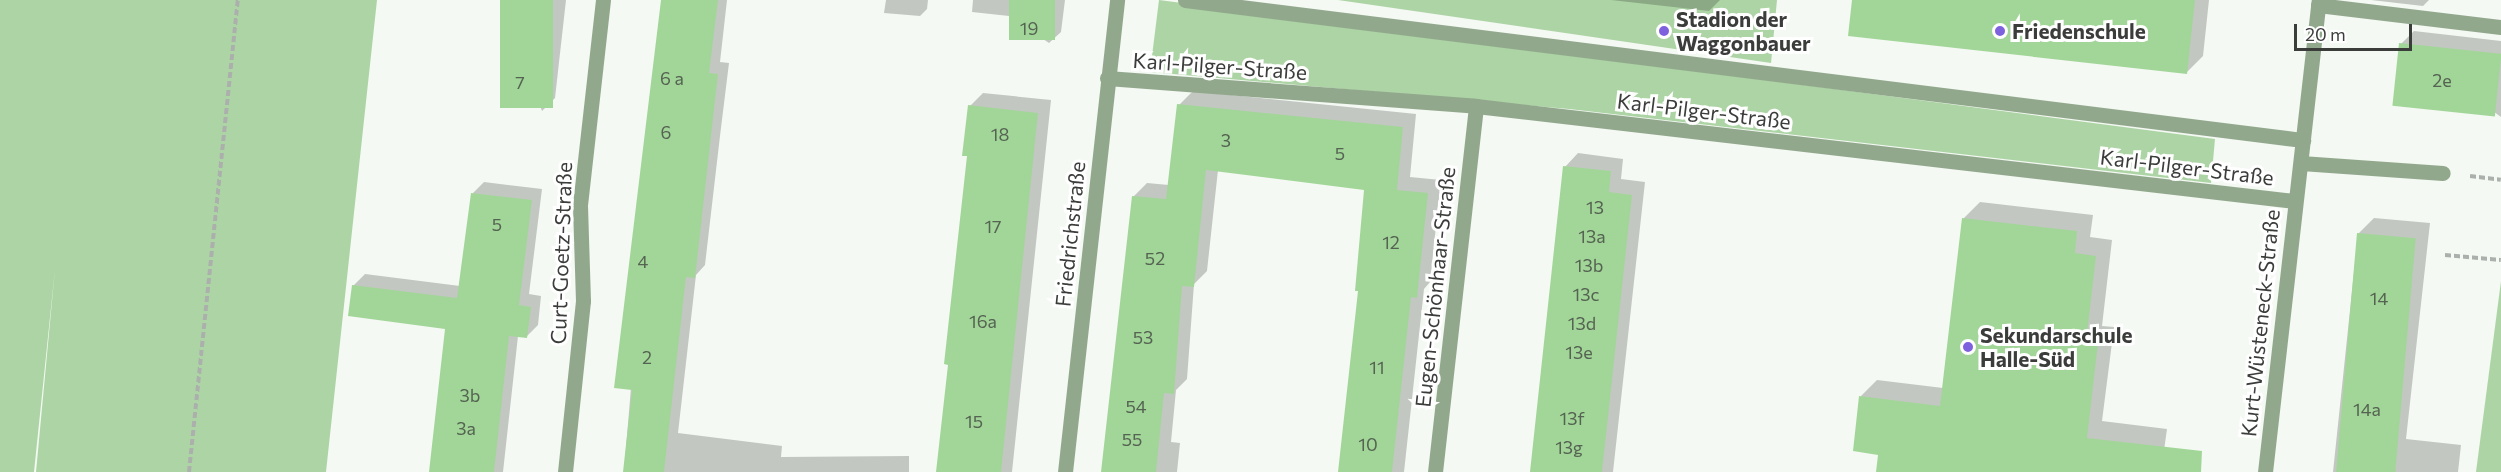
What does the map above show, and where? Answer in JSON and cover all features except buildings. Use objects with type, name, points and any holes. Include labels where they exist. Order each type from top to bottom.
[{"type":"street","name":"Curt-Goetz-Straße","points":[[565,472],[583,302],[580,205],[603,0]]},
{"type":"street","name":"Friedrichstraße","points":[[1065,472],[1117,0]]},
{"type":"street","name":"Karl-Pilger-Straße","points":[[1185,0],[2302,140]]},
{"type":"street","name":"Kurt-Wüsteneck-Straße","points":[[2265,472],[2318,3]]},
{"type":"street","points":[[2318,3],[2501,27]]},
{"type":"street","name":"Karl-Pilger-Straße","points":[[1107,78],[1476,106],[2295,201]]},
{"type":"street","name":"Eugen-Schönhaar-Straße","points":[[1435,472],[1476,106]]},
{"type":"street","name":"Karl-Pilger-Straße","points":[[2301,163],[2443,173]]},
{"type":"path","points":[[189,472],[238,0]]},
{"type":"path","points":[[2445,255],[2501,260]]},
{"type":"green space","points":[[0,0],[377,0],[326,472],[36,472],[55,269],[34,472],[0,472]]},
{"type":"green space","points":[[1159,0],[2215,139],[2211,183],[1569,109],[1150,72]]},
{"type":"green space","name":"Stadion der Waggonbauer","points":[[1338,0],[1777,0],[1771,63]]},
{"type":"green space","points":[[2501,281],[2501,472],[2476,472]]},
{"type":"place","name":"Stadion der Waggonbauer","points":[[1664,31]]},
{"type":"place","name":"Friedenschule","points":[[2000,31]]},
{"type":"place","name":"Sekundarschule Halle-Süd","points":[[1968,347]]}]
